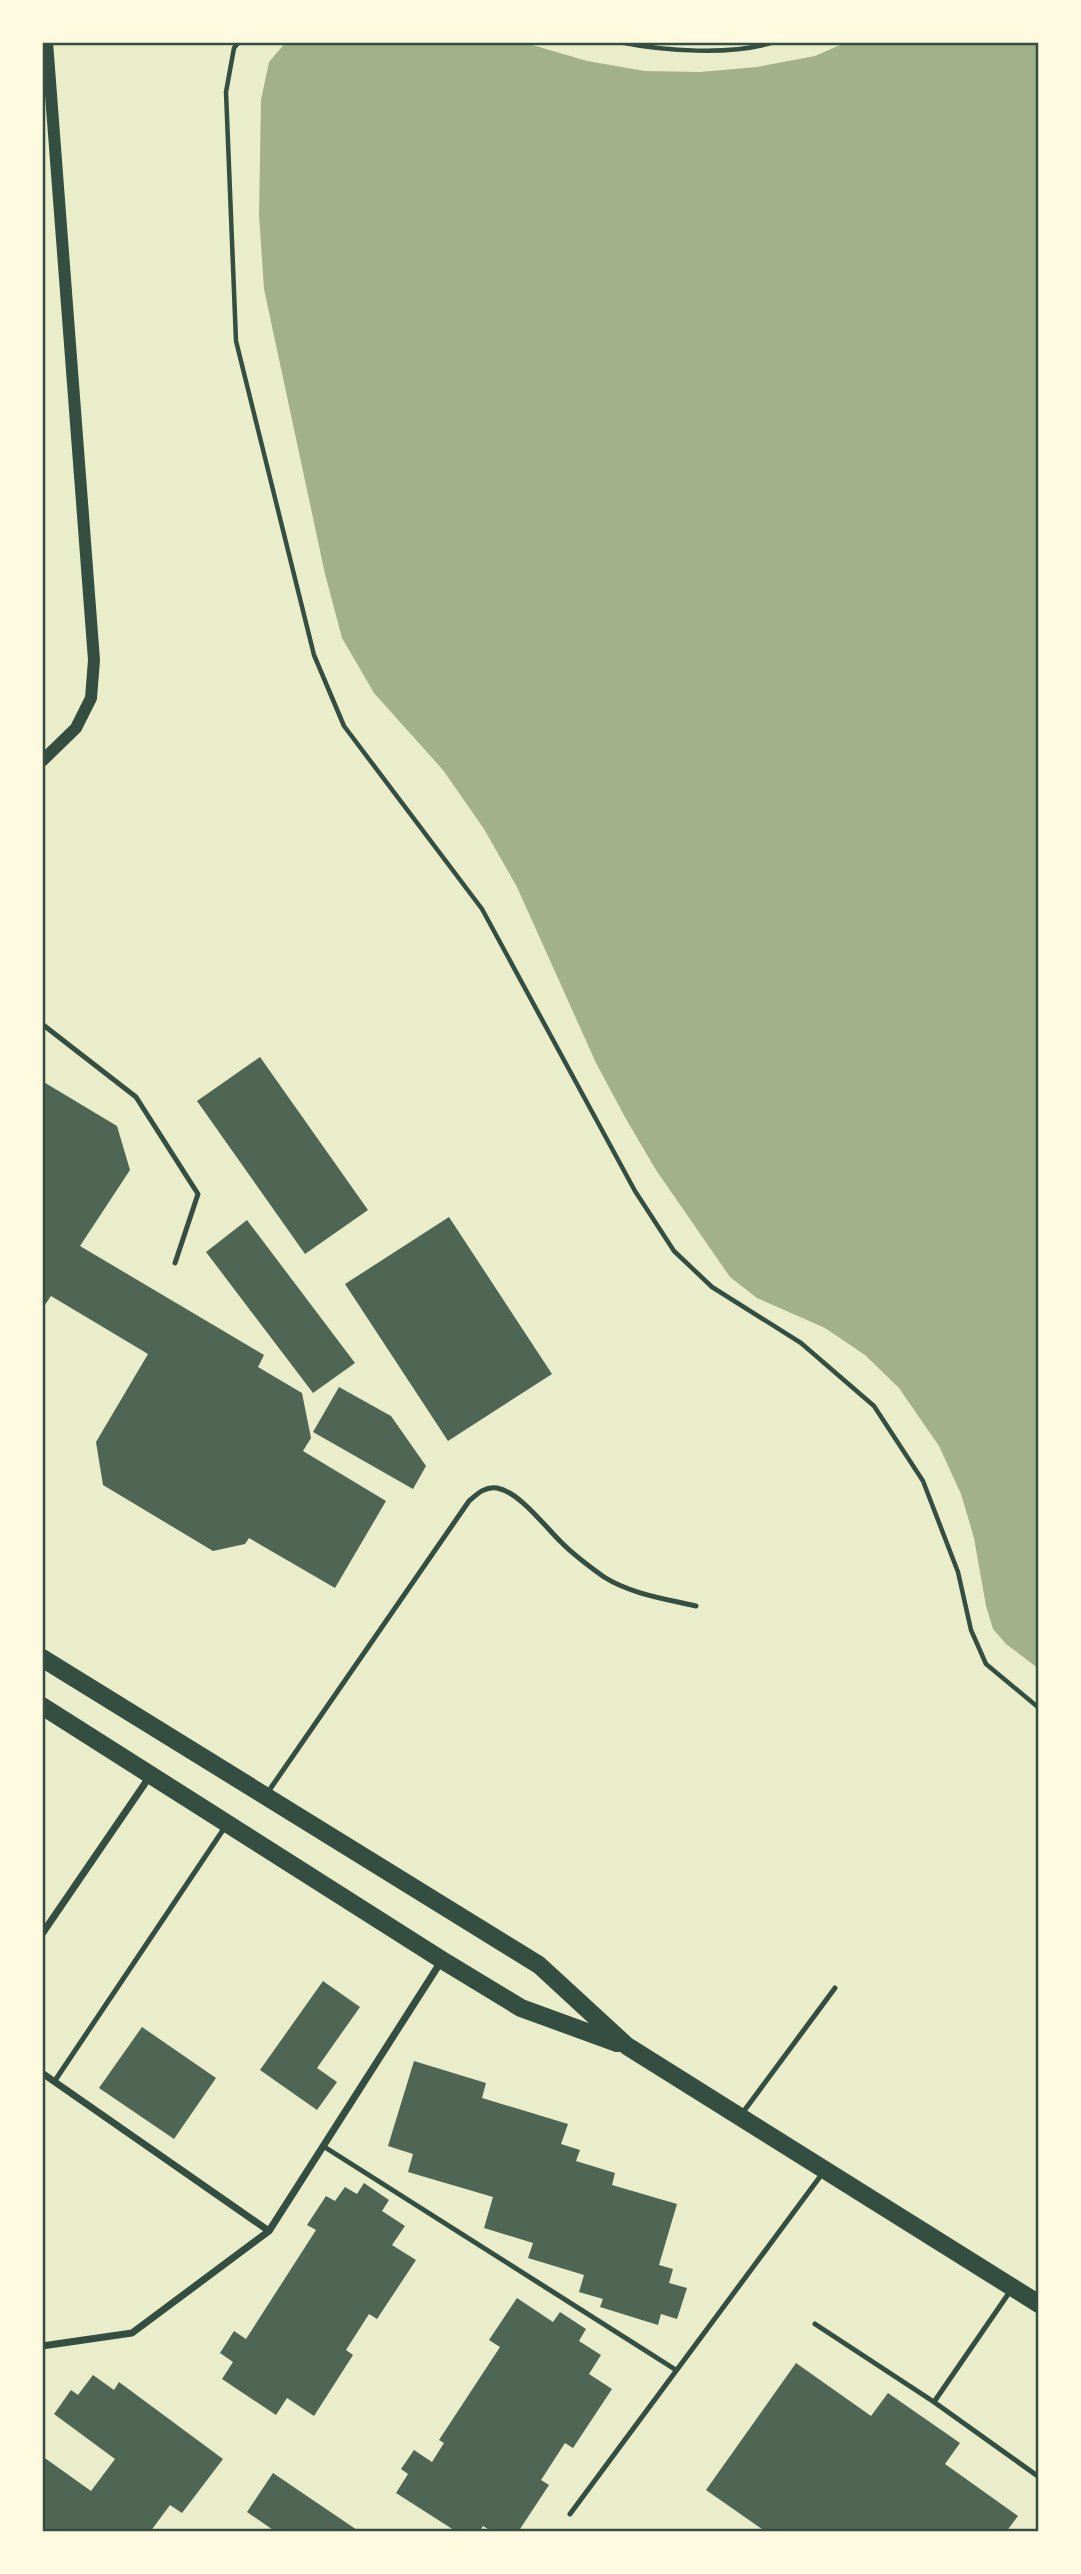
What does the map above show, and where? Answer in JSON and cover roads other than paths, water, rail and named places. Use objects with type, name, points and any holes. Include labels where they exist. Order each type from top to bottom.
[{"type":"main road","points":[[42,1658],[539,1965],[626,2046],[1039,2304]]},
{"type":"main road","points":[[42,1706],[442,1961],[521,2008],[626,2046]]},
{"type":"street","points":[[42,761],[76,728],[91,698],[94,660],[47,42]]},
{"type":"street","points":[[42,1934],[150,1776]]},
{"type":"street","points":[[42,1917],[51,1922]]},
{"type":"street","points":[[42,2346],[132,2333],[269,2231],[442,1961]]},
{"type":"street","points":[[42,2073],[269,2231]]},
{"type":"lane","points":[[42,1024],[136,1097],[198,1194],[175,1263]]},
{"type":"lane","points":[[266,1794],[469,1501],[482,1490],[495,1487],[508,1493],[529,1509],[564,1545],[606,1578],[641,1592],[696,1606]]},
{"type":"lane","points":[[54,2082],[227,1824]]},
{"type":"lane","points":[[739,2118],[835,1989]]},
{"type":"lane","points":[[323,2146],[676,2370]]},
{"type":"lane","points":[[570,2514],[824,2171]]},
{"type":"lane","points":[[934,2402],[1013,2288]]},
{"type":"lane","points":[[815,2325],[934,2402],[1039,2477]]}]
